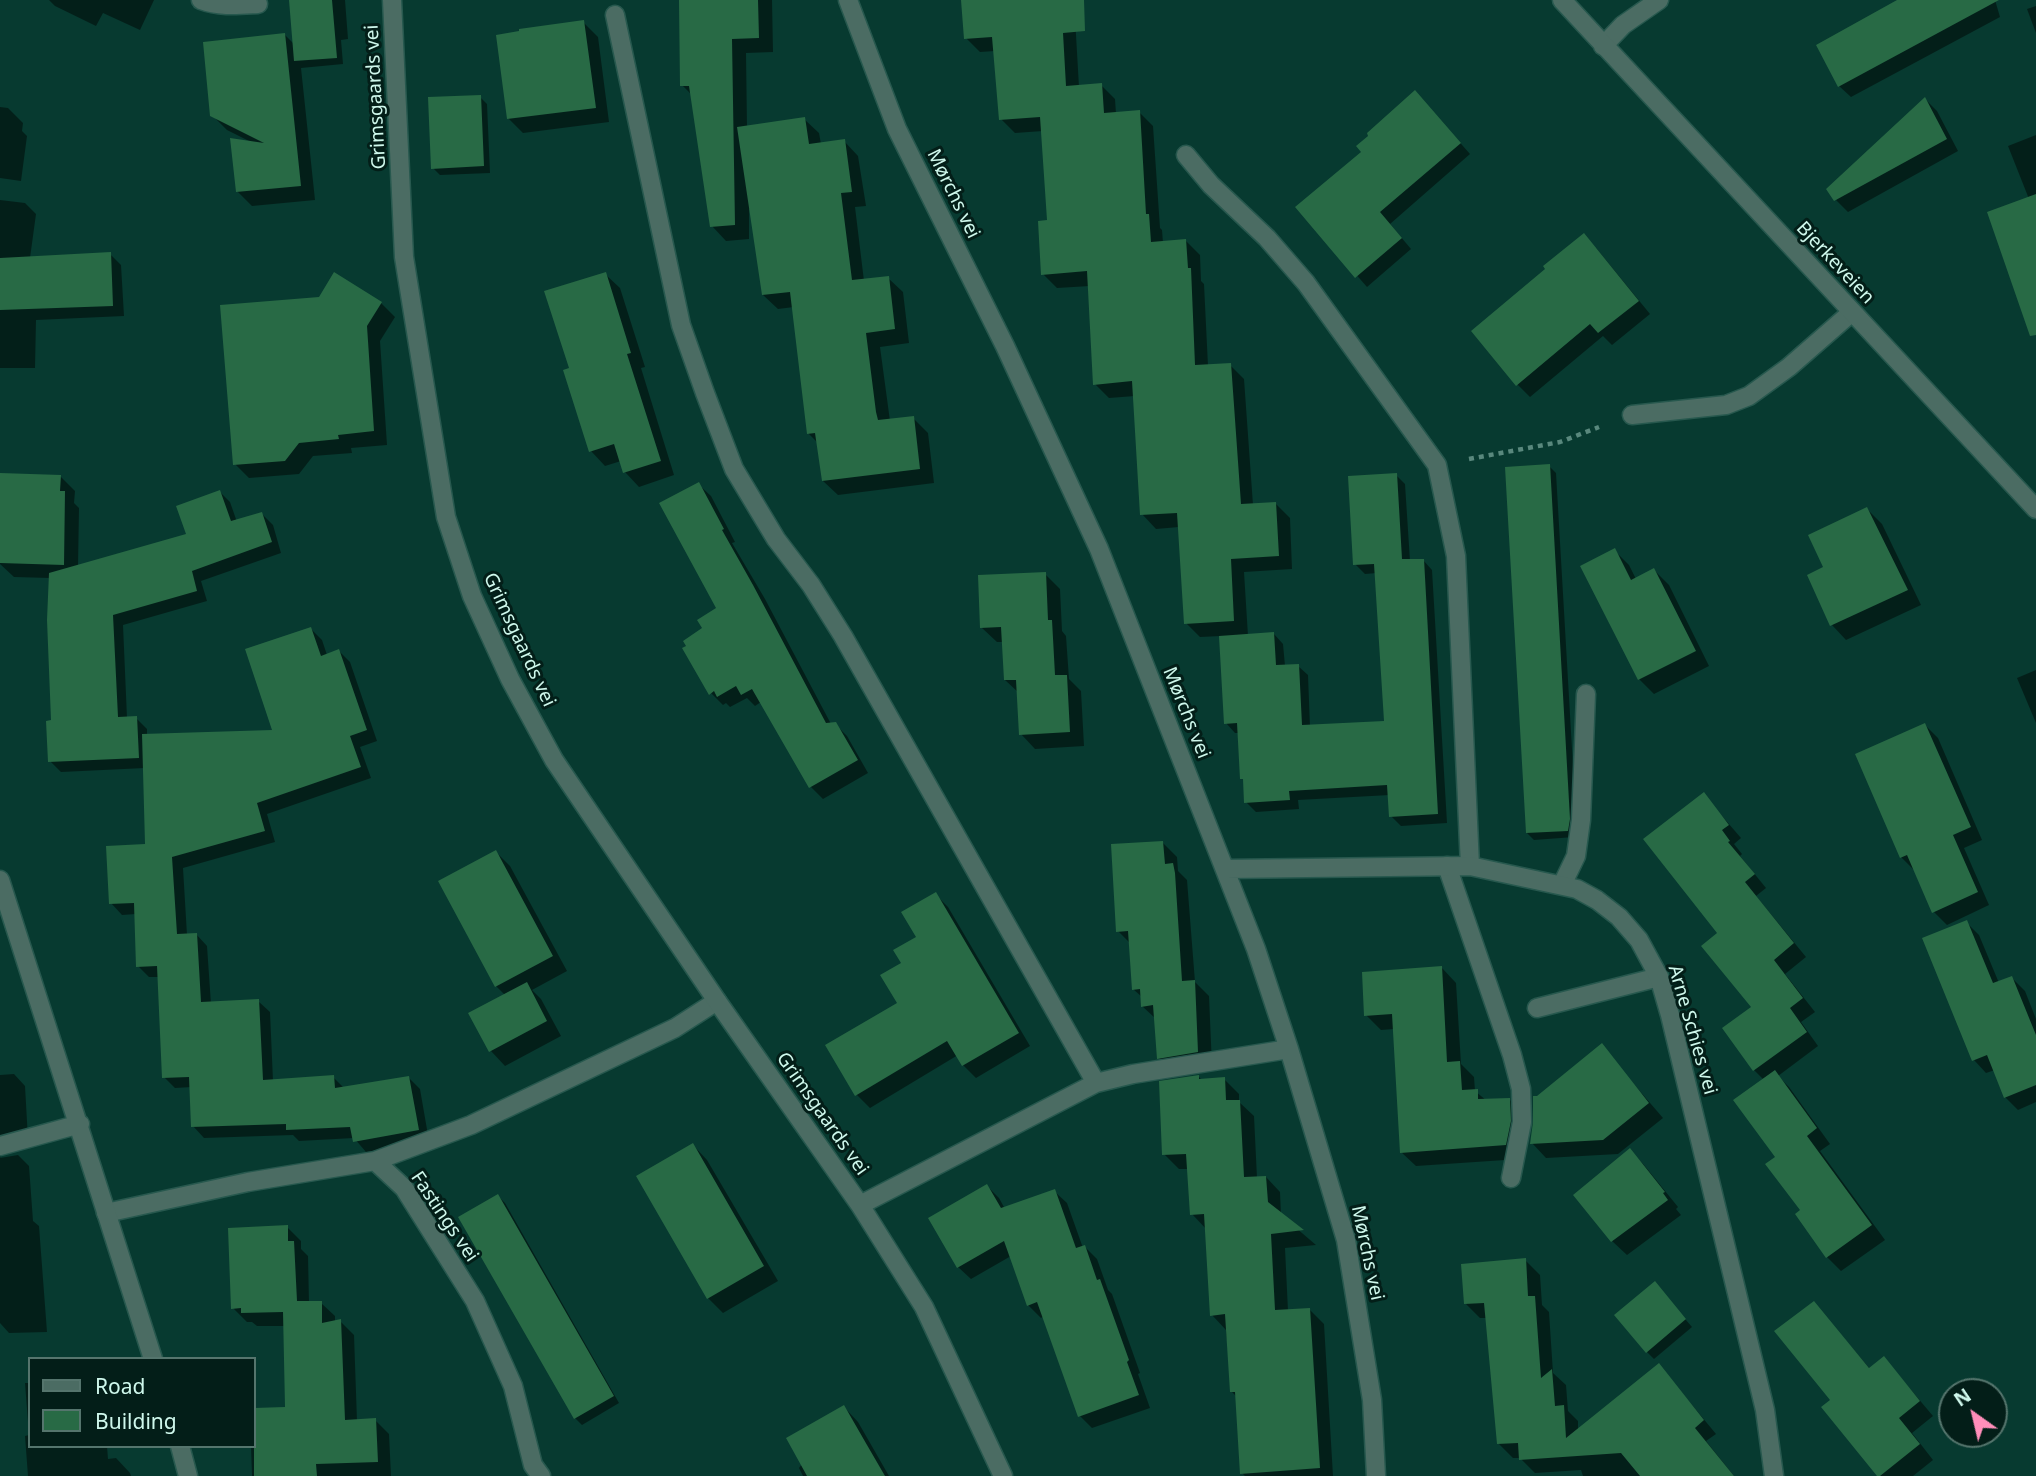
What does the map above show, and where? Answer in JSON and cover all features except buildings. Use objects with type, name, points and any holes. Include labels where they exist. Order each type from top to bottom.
[{"type":"street","points":[[201,0],[209,3],[258,4]]},
{"type":"street","name":"Grimsgaards vei","points":[[392,0],[404,257],[446,517],[472,596],[510,679],[548,749],[717,1001],[860,1205],[923,1307],[1003,1476]]},
{"type":"street","name":"Mørchs vei","points":[[848,0],[897,129],[1005,346],[1099,549],[1256,949],[1346,1240],[1372,1400],[1376,1476]]},
{"type":"street","name":"Bjerkeveien","points":[[1562,0],[2036,509]]},
{"type":"street","points":[[1604,46],[1623,25],[1659,0]]},
{"type":"street","points":[[615,15],[681,325],[734,469],[776,539],[811,585],[843,636],[1096,1083]]},
{"type":"street","points":[[1186,155],[1211,185],[1267,238],[1306,284],[1437,465],[1456,556],[1470,866]]},
{"type":"street","points":[[1632,415],[1726,405],[1749,396],[1789,367],[1853,312]]},
{"type":"street","points":[[1562,885],[1576,856],[1581,820],[1587,694]]},
{"type":"street","points":[[1447,866],[1512,1055],[1521,1090],[1522,1122],[1511,1178]]},
{"type":"street","name":"Arne Schies vei","points":[[1226,869],[1470,866],[1577,889],[1619,917],[1639,940],[1659,977],[1670,1015],[1765,1410],[1774,1476]]},
{"type":"street","points":[[0,880],[152,1357]]},
{"type":"street","points":[[1537,1008],[1659,977]]},
{"type":"street","points":[[106,1213],[248,1182],[375,1161],[471,1125],[675,1028],[717,1001]]},
{"type":"street","name":"Grimsgaards vei","points":[[860,1205],[1096,1083],[1133,1074],[1289,1049]]},
{"type":"street","points":[[0,1146],[79,1124]]},
{"type":"street","name":"Fastings vei","points":[[375,1161],[404,1188],[475,1301],[513,1386],[533,1465],[541,1476]]},
{"type":"street","points":[[181,1448],[188,1476]]},
{"type":"path","points":[[1437,465],[1560,443],[1632,415]]}]
